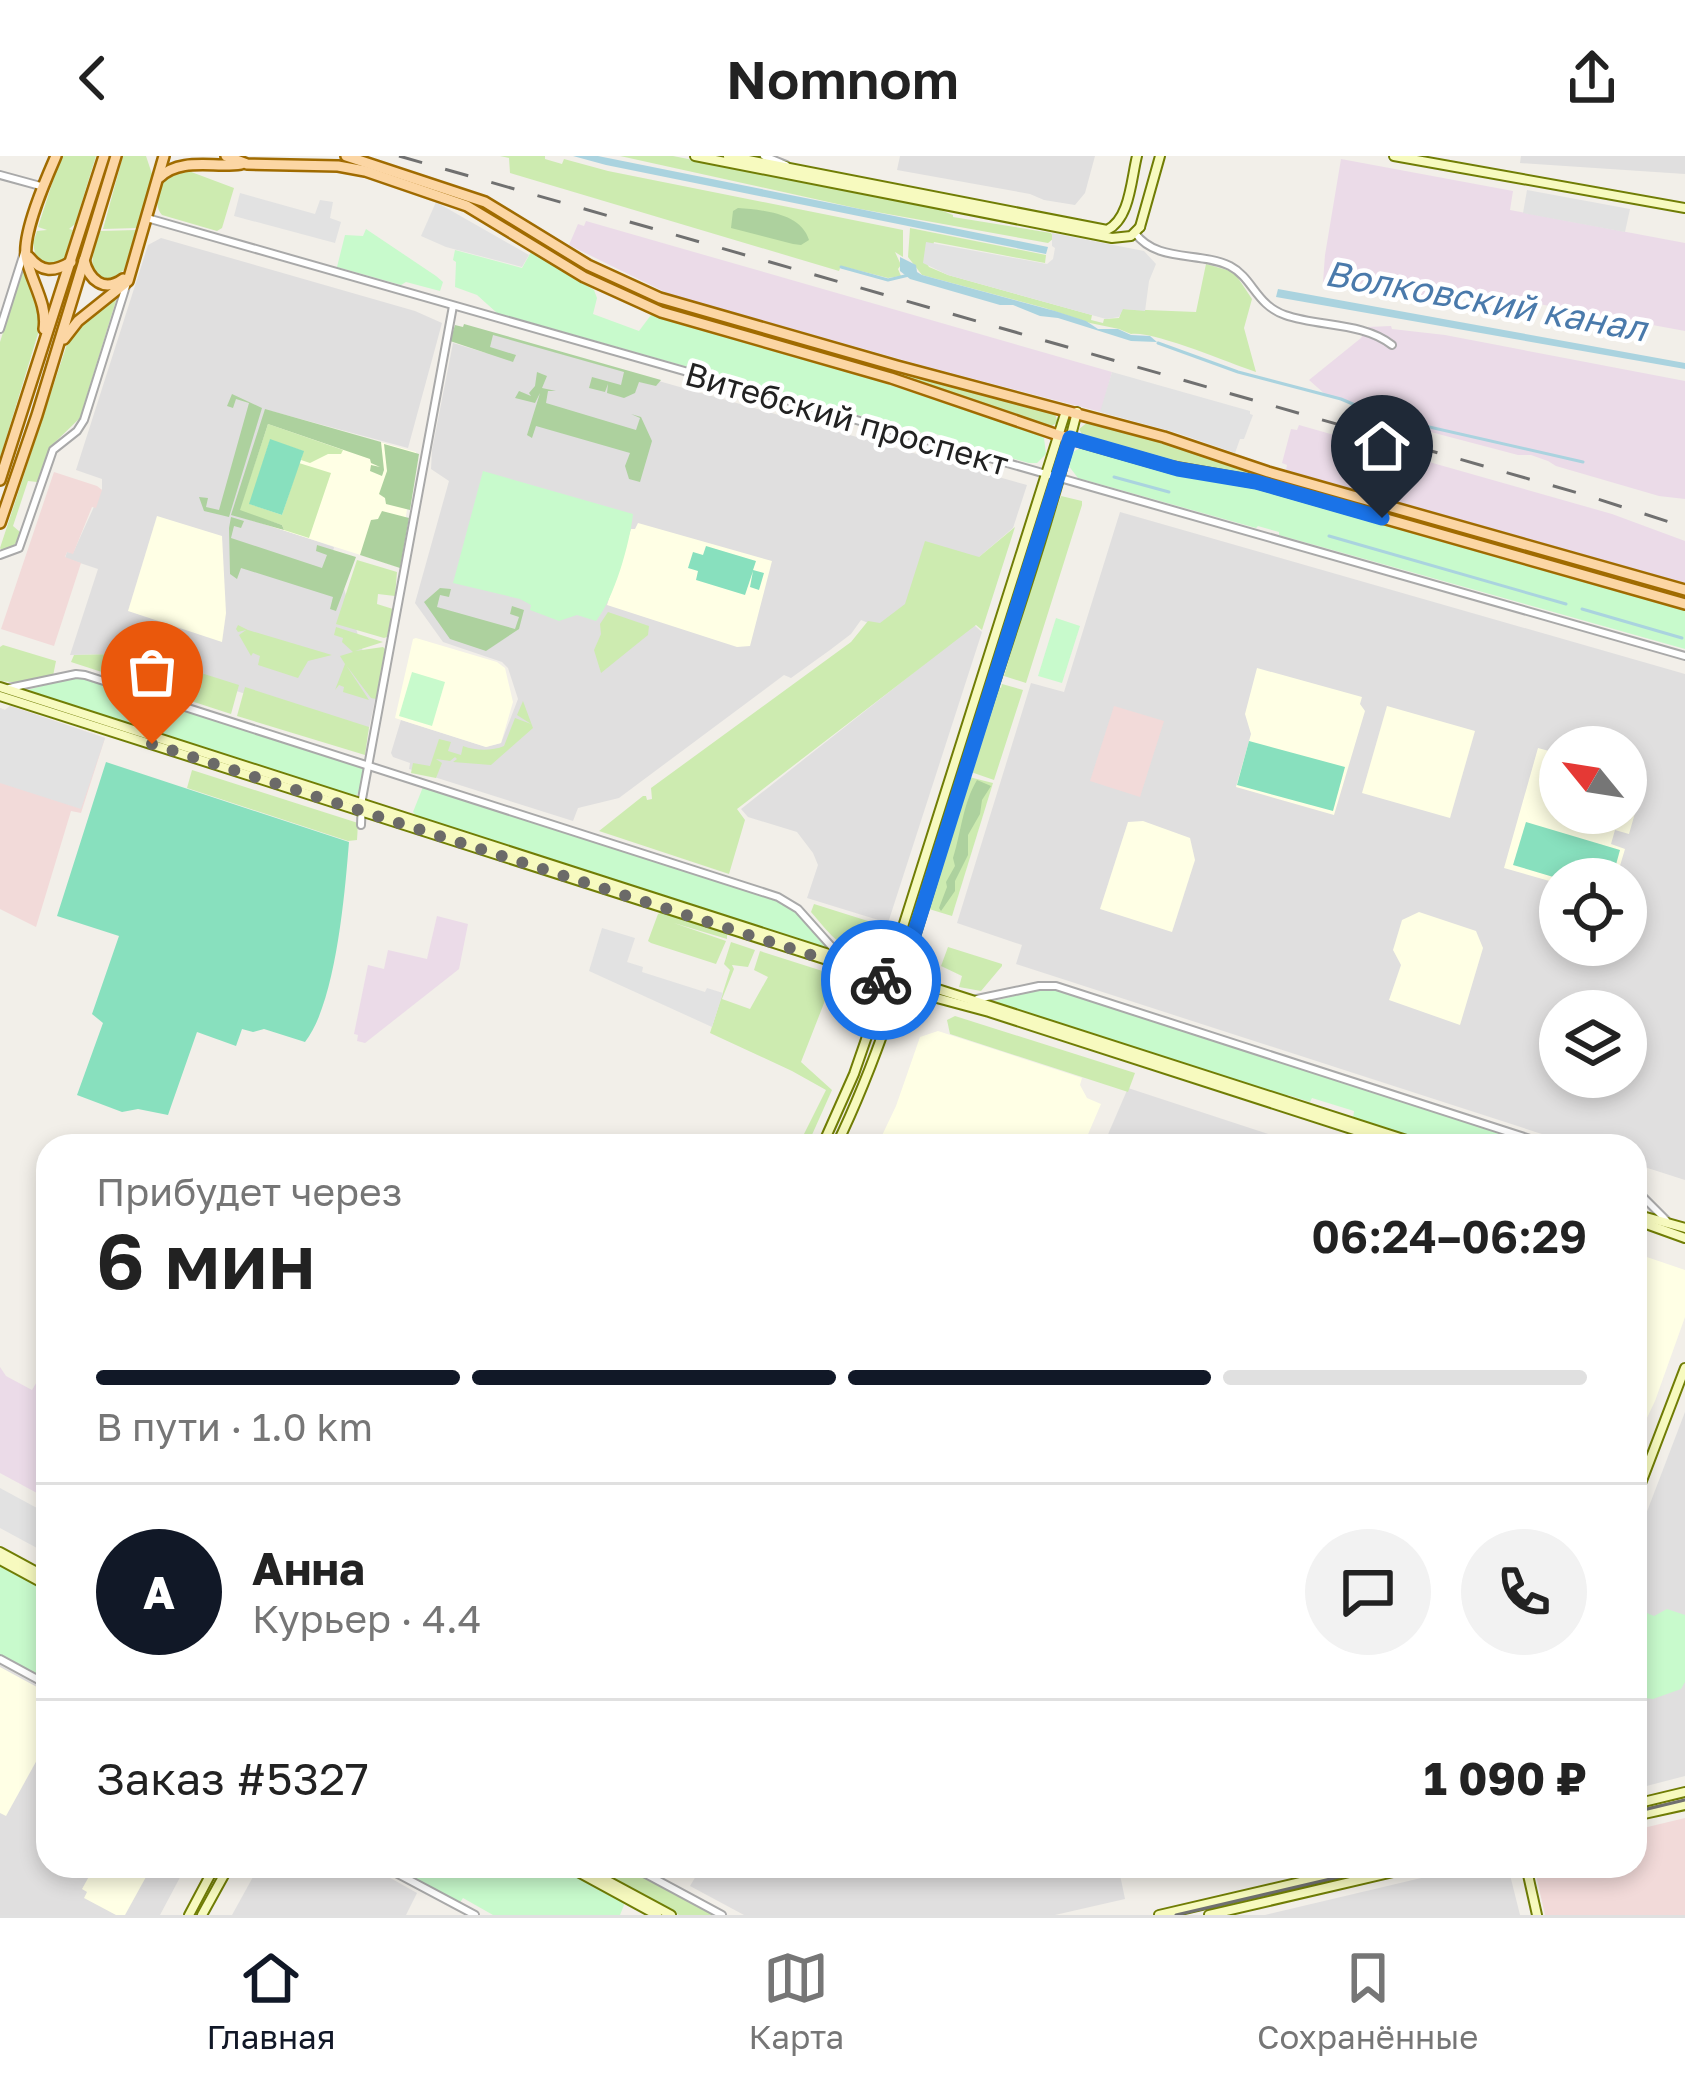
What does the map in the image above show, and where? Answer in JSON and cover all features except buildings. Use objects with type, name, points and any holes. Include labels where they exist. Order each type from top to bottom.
[{"type":"main road","points":[[39,357],[46,317],[25,249],[52,156]]},
{"type":"main road","points":[[0,480],[104,156]]},
{"type":"main road","points":[[0,524],[116,156]]},
{"type":"main road","points":[[54,361],[78,321],[128,276],[164,156]]},
{"type":"main road","points":[[181,156],[194,166]]},
{"type":"main road","name":"Витебский проспект","points":[[226,156],[251,164],[345,166],[476,211],[584,278],[648,308],[1178,469],[1256,482],[1685,604]]},
{"type":"main road","points":[[159,178],[175,166],[251,164],[276,156]]},
{"type":"main road","name":"Витебский проспект","points":[[346,156],[494,206],[588,265],[660,298],[1165,437],[1273,473],[1685,590]]},
{"type":"main road","points":[[25,249],[38,267],[47,270],[71,262]]},
{"type":"main road","points":[[84,260],[88,274],[101,285],[128,276]]},
{"type":"street","points":[[694,156],[1101,236],[1122,239],[1137,230]]},
{"type":"street","points":[[728,156],[1102,230],[1113,229],[1122,218],[1137,156]]},
{"type":"street","points":[[764,156],[795,169]]},
{"type":"street","points":[[1160,156],[1137,230],[1143,244],[1223,263],[1238,271],[1270,309],[1368,332],[1392,345]]},
{"type":"street","points":[[1394,156],[1685,208]]},
{"type":"street","points":[[0,175],[44,187]]},
{"type":"street","name":"Витебский проспект","points":[[147,218],[1685,656]]},
{"type":"street","points":[[1122,218],[1137,230]]},
{"type":"street","points":[[0,329],[25,249]]},
{"type":"street","points":[[0,555],[19,548],[52,450],[84,420],[128,276]]},
{"type":"street","points":[[361,825],[453,305]]},
{"type":"street","points":[[827,1134],[854,1074],[1046,474],[1072,411]]},
{"type":"street","points":[[841,1134],[900,981],[1058,478],[1064,436]]},
{"type":"street","points":[[2,690],[81,674],[784,899],[843,958]]},
{"type":"street","points":[[2,690],[887,976]]},
{"type":"street","points":[[361,808],[843,958],[900,981],[1367,1134]]},
{"type":"street","points":[[900,981],[975,1000],[1388,1134]]},
{"type":"street","points":[[975,1000],[1055,986],[1515,1134]]},
{"type":"street","points":[[1647,1201],[1669,1222]]},
{"type":"street","points":[[1647,1219],[1685,1228]]},
{"type":"street","points":[[1647,1222],[1685,1238]]},
{"type":"street","points":[[1647,1468],[1685,1368]]},
{"type":"street","points":[[0,1556],[36,1576]]},
{"type":"street","points":[[0,1659],[36,1678]]},
{"type":"street","points":[[1647,1801],[1685,1792]]},
{"type":"street","points":[[1647,1813],[1685,1805]]},
{"type":"street","points":[[189,1915],[209,1878]]},
{"type":"street","points":[[202,1915],[222,1878]]},
{"type":"street","points":[[406,1878],[475,1915]]},
{"type":"street","points":[[589,1878],[657,1915]]},
{"type":"street","points":[[602,1878],[670,1915]]},
{"type":"street","points":[[653,1878],[722,1915]]},
{"type":"street","points":[[1159,1915],[1318,1878]]},
{"type":"street","points":[[1209,1915],[1368,1878]]},
{"type":"street","points":[[1529,1878],[1537,1915]]},
{"type":"shaded area","points":[[900,156],[1095,156],[1085,193],[1075,205],[897,170]]},
{"type":"shaded area","points":[[1521,156],[1685,156],[1685,174],[1520,163]]},
{"type":"shaded area","points":[[1341,159],[1513,191],[1510,210],[1685,243],[1685,331],[1458,289],[1453,306],[1323,282]]},
{"type":"shaded area","points":[[1527,190],[1630,209],[1625,232],[1523,213]]},
{"type":"shaded area","points":[[240,193],[315,214],[320,200],[333,202],[330,218],[341,222],[335,243],[234,216]]},
{"type":"shaded area","points":[[436,202],[529,255],[522,267],[421,236]]},
{"type":"shaded area","points":[[586,221],[1112,372],[1101,412],[669,294],[569,245],[578,224],[584,226]]},
{"type":"shaded area","points":[[1052,233],[1144,251],[1156,264],[1145,311],[1123,309],[1119,317],[1106,319],[948,275],[923,263],[926,242],[1047,264],[1055,248]]},
{"type":"shaded area","points":[[161,238],[415,311],[442,323],[408,448],[271,411],[235,514],[334,547],[376,695],[368,733],[120,654],[70,655],[98,569],[65,558],[67,552],[73,553],[102,489],[102,479],[76,470],[148,245]]},
{"type":"shaded area","points":[[1391,326],[1685,381],[1685,499],[1659,496],[1531,455],[1427,431],[1326,395],[1309,380],[1361,338],[1367,327]]},
{"type":"shaded area","points":[[492,334],[1027,485],[1013,528],[878,627],[861,620],[830,650],[791,678],[784,675],[619,798],[578,808],[573,821],[409,769],[410,763],[391,753],[401,720],[486,747],[501,743],[518,699],[502,662],[443,642],[415,603],[449,481],[431,469],[453,343],[486,353]]},
{"type":"shaded area","points":[[1112,372],[1250,411],[1253,415],[1244,439],[1235,453],[1100,412]]},
{"type":"shaded area","points":[[271,412],[416,452],[398,567],[238,516]]},
{"type":"shaded area","points":[[1299,425],[1612,514],[1685,541],[1685,583],[1286,470],[1282,463],[1291,429]]},
{"type":"shaded area","points":[[54,472],[102,490],[73,554],[67,552],[65,557],[81,563],[54,646],[1,629]]},
{"type":"shaded area","points":[[1120,512],[1685,674],[1685,1180],[1647,1168],[1647,1134],[1542,1134],[1016,964],[1022,945],[957,923],[1031,683],[1064,692]]},
{"type":"shaded area","points":[[157,516],[222,536],[226,613],[222,642],[128,611]]},
{"type":"shaded area","points":[[638,523],[772,561],[750,646],[737,647],[607,605],[631,529]]},
{"type":"shaded area","points":[[974,625],[982,632],[888,923],[807,898],[818,865],[813,853],[797,832],[748,817],[741,809]]},
{"type":"shaded area","points":[[416,638],[505,668],[513,702],[501,743],[486,747],[395,718]]},
{"type":"shaded area","points":[[1257,668],[1362,697],[1365,711],[1334,815],[1236,787],[1251,734],[1245,714]]},
{"type":"shaded area","points":[[10,706],[105,738],[81,813],[71,811],[36,927],[0,909],[0,708]]},
{"type":"shaded area","points":[[10,706],[105,738],[81,809],[0,783],[0,708]]},
{"type":"shaded area","points":[[1114,706],[1164,721],[1140,797],[1090,781]]},
{"type":"shaded area","points":[[1387,706],[1475,731],[1450,818],[1362,793]]},
{"type":"shaded area","points":[[1539,748],[1539,834],[1614,834],[1611,844],[1625,849],[1622,858],[1539,858],[1539,878],[1504,868]]},
{"type":"shaded area","points":[[1143,821],[1190,838],[1195,860],[1172,932],[1100,909],[1128,822]]},
{"type":"shaded area","points":[[1419,912],[1476,931],[1483,948],[1460,1025],[1389,1000],[1401,965],[1393,950],[1402,920]]},
{"type":"shaded area","points":[[437,916],[468,924],[459,969],[365,1043],[357,1041],[354,1034],[368,965],[384,969],[388,950],[427,959]]},
{"type":"shaded area","points":[[602,928],[635,938],[627,962],[643,967],[642,972],[723,993],[712,1027],[589,971]]},
{"type":"shaded area","points":[[938,1031],[1082,1078],[1080,1085],[1087,1098],[1101,1104],[1088,1134],[883,1134],[920,1037]]},
{"type":"shaded area","points":[[1128,1088],[1268,1134],[1108,1134]]},
{"type":"shaded area","points":[[1647,1257],[1685,1270],[1685,1317],[1647,1418]]},
{"type":"shaded area","points":[[0,1367],[6,1376],[32,1390],[36,1383],[36,1492],[0,1473]]},
{"type":"shaded area","points":[[1685,1412],[1685,1776],[1647,1786],[1647,1512]]},
{"type":"shaded area","points":[[0,1488],[36,1508],[36,1548],[0,1528]]},
{"type":"shaded area","points":[[0,1665],[36,1684],[36,1878],[180,1878],[160,1915],[0,1915]]},
{"type":"shaded area","points":[[0,1667],[36,1686],[36,1762],[6,1816],[0,1813]]},
{"type":"shaded area","points":[[1685,1818],[1685,1915],[1545,1915],[1537,1878],[1647,1878],[1647,1827]]},
{"type":"shaded area","points":[[88,1878],[145,1878],[125,1915],[84,1898],[87,1892],[82,1889]]},
{"type":"shaded area","points":[[252,1878],[390,1878],[417,1893],[406,1915],[232,1915]]},
{"type":"shaded area","points":[[695,1878],[1121,1878],[1125,1899],[1055,1915],[744,1915],[690,1886]]},
{"type":"shaded area","points":[[1421,1878],[1511,1878],[1520,1915],[1265,1915]]},
{"type":"green space","points":[[61,156],[96,156],[75,224],[69,229],[73,230],[64,259],[48,266],[36,258],[33,243],[37,231],[47,230],[38,227]]},
{"type":"green space","points":[[123,156],[146,156],[153,177],[137,228],[103,229]]},
{"type":"green space","points":[[500,156],[545,156],[562,164],[564,159],[903,230],[903,257],[895,252],[901,276],[888,278],[841,266],[839,271],[510,173],[509,158]]},
{"type":"green space","points":[[620,156],[673,156],[935,208],[953,217],[1051,233],[1054,238],[1048,243],[860,209]]},
{"type":"green space","points":[[175,170],[234,188],[222,228],[217,231],[162,215],[160,191],[165,176]]},
{"type":"green space","points":[[475,204],[583,268],[653,301],[1054,412],[1058,422],[1049,428],[904,377],[652,304],[579,270]]},
{"type":"green space","points":[[738,208],[790,219],[809,240],[793,244],[731,228],[733,211]]},
{"type":"green space","points":[[910,228],[1046,255],[1045,263],[934,242],[927,264],[948,275],[1092,315],[1091,320],[1103,323],[1119,318],[1122,309],[1196,312],[1206,264],[1234,272],[1252,299],[1244,328],[1256,372],[1174,342],[1131,334],[922,275],[908,257]]},
{"type":"green space","points":[[366,229],[436,276],[443,282],[440,291],[337,267],[345,235],[363,236]]},
{"type":"green space","points":[[136,230],[124,270],[109,280],[97,277],[92,260],[100,231]]},
{"type":"green space","points":[[455,250],[522,268],[531,252],[594,290],[593,314],[639,331],[651,315],[836,367],[1034,433],[1044,438],[1046,454],[1037,463],[1029,463],[497,313],[477,295],[455,287]]},
{"type":"green space","points":[[26,268],[41,324],[0,458],[0,342]]},
{"type":"green space","points":[[118,294],[80,418],[49,448],[37,482],[28,481],[13,526],[20,532],[12,547],[2,551],[70,335]]},
{"type":"green space","points":[[464,324],[661,380],[656,386],[639,382],[635,393],[624,398],[607,393],[608,384],[605,392],[589,388],[592,377],[621,385],[624,372],[493,335],[490,347],[516,355],[513,362],[450,341],[455,325]]},
{"type":"green space","points":[[537,372],[547,376],[542,388],[556,391],[548,391],[546,403],[636,430],[640,418],[631,414],[641,417],[652,441],[640,482],[629,479],[625,466],[630,453],[536,426],[532,438],[527,435],[540,393],[535,403],[515,398],[519,391],[531,396]]},
{"type":"green space","points":[[232,394],[262,408],[229,517],[204,511],[199,497],[208,498],[206,507],[219,510],[249,403],[236,399],[233,408],[227,406]]},
{"type":"green space","points":[[265,409],[381,442],[382,476],[370,471],[371,465],[380,467],[370,459],[268,424],[240,510],[282,525],[284,530],[231,515]]},
{"type":"green space","points":[[1088,422],[1685,595],[1685,599],[1250,475],[1179,464],[1084,438],[1079,429]]},
{"type":"green space","points":[[268,424],[343,450],[310,463],[301,460],[303,451],[270,440],[250,504],[282,515],[299,463],[331,473],[309,538],[239,511]]},
{"type":"green space","points":[[270,439],[304,451],[282,515],[249,504]]},
{"type":"green space","points":[[384,444],[419,454],[410,510],[386,504],[379,494],[387,471]]},
{"type":"green space","points":[[1082,448],[1465,544],[1685,610],[1685,649],[1078,478],[1068,465],[1072,454]]},
{"type":"green space","points":[[483,471],[633,514],[620,570],[596,621],[577,615],[559,621],[530,610],[531,605],[520,599],[453,583]]},
{"type":"green space","points":[[1061,496],[1082,501],[1082,505],[1026,683],[1004,676]]},
{"type":"green space","points":[[382,511],[409,518],[400,568],[360,555],[371,520],[378,519]]},
{"type":"green space","points":[[231,517],[244,521],[241,528],[234,526],[231,538],[322,568],[327,555],[316,551],[317,545],[356,557],[336,611],[330,609],[333,597],[241,568],[237,579],[230,574]]},
{"type":"green space","points":[[1015,527],[982,630],[976,625],[737,809],[745,820],[729,874],[599,831],[643,796],[652,799],[651,788],[851,642],[868,621],[880,623],[905,604],[925,541],[979,557]]},
{"type":"green space","points":[[706,546],[756,561],[753,570],[764,573],[759,590],[750,587],[753,571],[745,595],[696,580],[698,571],[688,568],[693,552],[703,555]]},
{"type":"green space","points":[[357,560],[397,572],[395,596],[378,594],[377,604],[393,609],[387,637],[336,624]]},
{"type":"green space","points":[[440,588],[451,589],[449,597],[440,595],[437,607],[515,629],[519,617],[510,614],[512,606],[524,610],[519,629],[486,651],[450,639],[424,602]]},
{"type":"green space","points":[[608,612],[649,626],[648,635],[601,673],[594,650]]},
{"type":"green space","points":[[1056,618],[1080,626],[1062,683],[1038,676]]},
{"type":"green space","points":[[238,625],[332,655],[308,661],[298,678],[258,665],[260,656],[251,656],[239,635],[246,630],[238,632]]},
{"type":"green space","points":[[336,627],[383,642],[355,651],[385,649],[376,699],[346,665],[369,700],[343,692],[339,685],[335,690],[345,664],[340,656],[353,652],[343,638],[334,635]]},
{"type":"green space","points":[[3,645],[56,661],[53,676],[22,683],[0,681]]},
{"type":"green space","points":[[122,648],[239,685],[231,714],[71,662],[74,655],[119,654]]},
{"type":"green space","points":[[412,672],[445,682],[432,726],[399,716]]},
{"type":"green space","points":[[73,678],[356,765],[364,770],[362,788],[351,797],[23,691]]},
{"type":"green space","points":[[245,687],[369,727],[365,755],[237,716]]},
{"type":"green space","points":[[997,687],[1023,690],[994,780],[971,772]]},
{"type":"green space","points":[[523,701],[533,728],[491,765],[453,762],[455,757],[436,759],[442,763],[436,778],[411,773],[413,763],[430,766],[439,739],[451,742],[448,751],[461,755],[463,746],[484,750],[504,746],[515,718],[531,724],[517,715]]},
{"type":"green space","points":[[1249,741],[1345,767],[1333,811],[1237,785]]},
{"type":"green space","points":[[106,762],[349,842],[331,975],[316,1024],[305,1042],[264,1029],[242,1029],[236,1046],[197,1032],[168,1115],[138,1109],[122,1112],[77,1095],[103,1023],[92,1014],[119,936],[57,916]]},
{"type":"green space","points":[[192,770],[358,823],[357,840],[187,788]]},
{"type":"green space","points":[[969,777],[993,783],[952,916],[929,909],[930,900]]},
{"type":"green space","points":[[977,780],[991,786],[968,835],[968,855],[955,891],[941,911],[965,808]]},
{"type":"green space","points":[[423,787],[780,901],[828,948],[419,819],[413,812]]},
{"type":"green space","points":[[1526,822],[1539,826],[1539,834],[1566,834],[1620,850],[1618,858],[1539,858],[1539,873],[1513,865]]},
{"type":"green space","points":[[814,904],[887,927],[878,956],[857,953],[840,943],[811,912]]},
{"type":"green space","points":[[663,912],[727,933],[727,939],[674,923],[726,941],[716,964],[648,941]]},
{"type":"green space","points":[[731,942],[755,950],[748,967],[732,965],[722,999],[750,1009],[768,977],[754,970],[760,951],[835,975],[801,1062],[832,1090],[812,1134],[804,1134],[826,1090],[710,1033],[730,970],[724,964]]},
{"type":"green space","points":[[948,947],[1002,966],[981,991],[959,987],[962,976],[941,966]]},
{"type":"green space","points":[[1047,987],[1504,1134],[1399,1134],[1353,1119],[1354,1111],[1312,1098],[1310,1102],[1286,1098],[991,1002]]},
{"type":"green space","points":[[955,1016],[1135,1073],[1128,1092],[950,1034],[947,1020]]},
{"type":"green space","points":[[0,1564],[36,1584],[36,1674],[0,1655]]},
{"type":"green space","points":[[1667,1609],[1685,1615],[1685,1682],[1681,1689],[1653,1699],[1647,1698],[1647,1613],[1654,1616]]},
{"type":"green space","points":[[412,1878],[580,1878],[624,1905],[620,1915],[493,1915],[463,1898],[459,1904]]},
{"type":"green space","points":[[610,1878],[646,1878],[715,1915],[679,1915]]},
{"type":"water","points":[[573,156],[598,156],[1048,247],[1046,254]]},
{"type":"water","points":[[900,257],[916,265],[922,275],[1055,311],[1098,329],[1150,336],[1157,342],[1131,341],[910,279],[900,271]]},
{"type":"water","points":[[1278,289],[1685,363],[1685,369],[1276,297]]},
{"type":"waterway","points":[[841,267],[888,280],[909,275]]},
{"type":"waterway","points":[[1158,343],[1238,372],[1341,399],[1381,416],[1583,462]]},
{"type":"waterway","points":[[1114,477],[1169,492]]},
{"type":"waterway","points":[[1329,536],[1566,604]]},
{"type":"waterway","points":[[1582,609],[1682,638]]},
{"type":"tram line","points":[[1647,1809],[1685,1800]]},
{"type":"tram line","points":[[1176,1915],[1335,1878]]},
{"type":"railway","points":[[399,156],[1685,527]]},
{"type":"way so far","points":[[152,744],[881,980]]},
{"type":"route","points":[[881,980],[898,986],[1070,438],[1382,518]]},
{"type":"water label","name":"Волковский канал","points":[[1486,300]]}]
